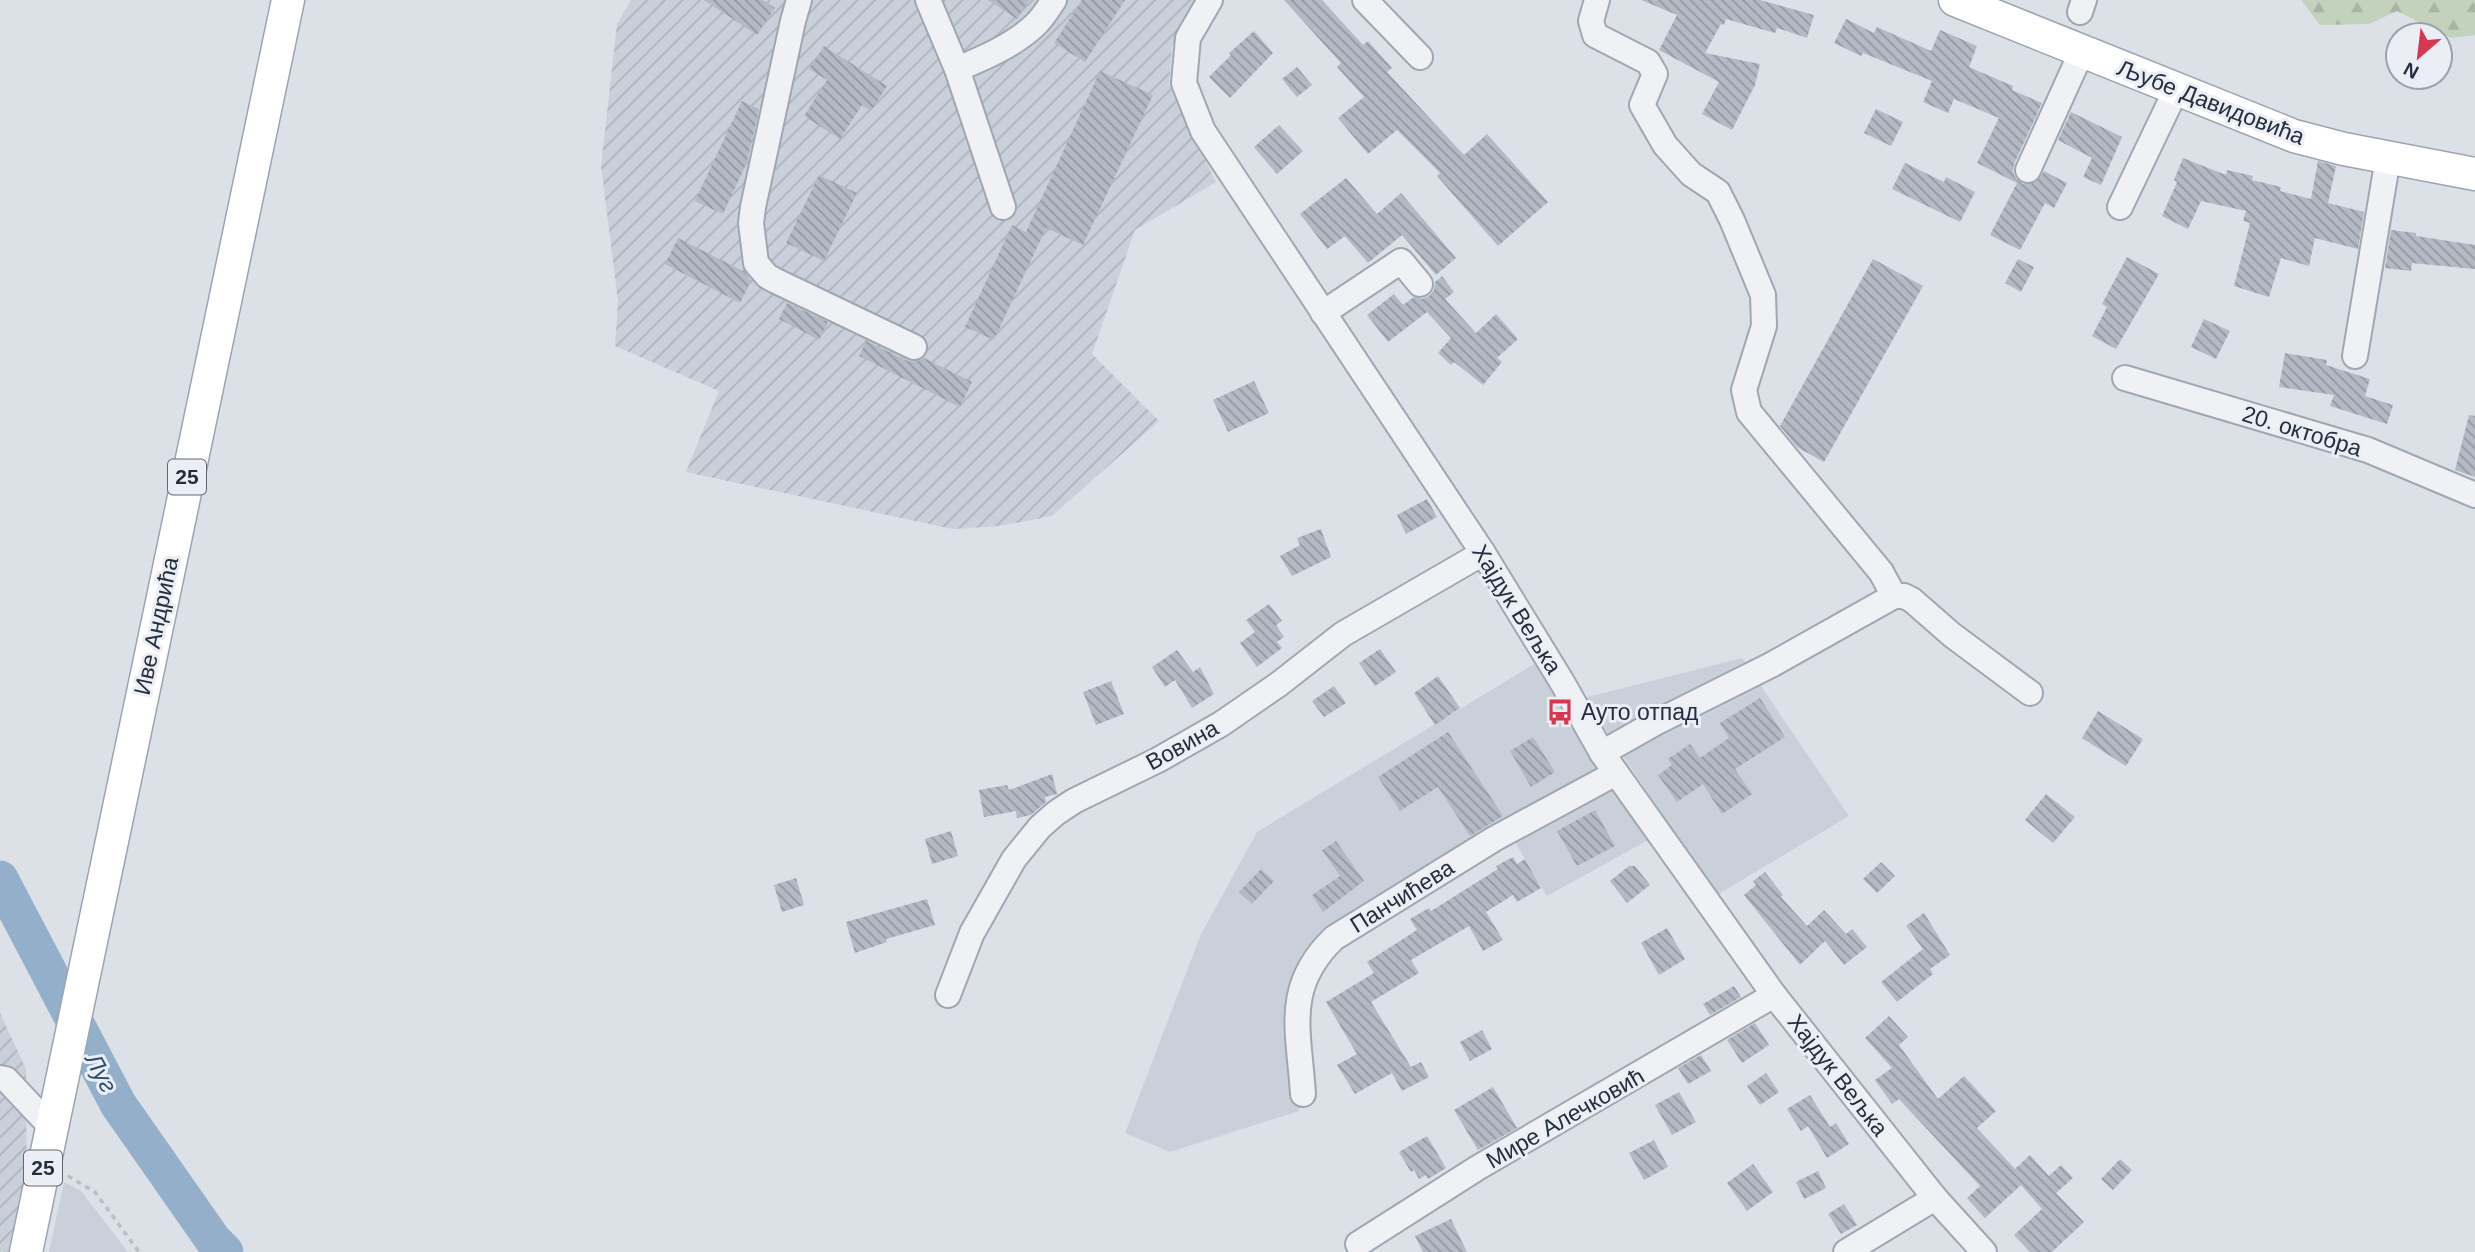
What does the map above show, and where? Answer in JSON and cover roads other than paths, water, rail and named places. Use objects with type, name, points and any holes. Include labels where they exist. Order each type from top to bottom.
[{"type":"main road","name":"Иве Андрића","points":[[26,1252],[288,0]]},
{"type":"main road","name":"Љубе Давидовића","points":[[1955,0],[2294,136],[2388,158],[2475,174]]},
{"type":"street","points":[[799,0],[753,207],[752,240],[757,262],[766,276],[914,347]]},
{"type":"street","points":[[928,0],[957,69],[1003,207]]},
{"type":"street","points":[[957,69],[982,59],[1021,36],[1036,25],[1054,0]]},
{"type":"street","name":"Хајдук Вељка","points":[[1210,0],[1188,38],[1184,83],[1203,131],[1483,553],[1609,763],[1774,995],[1935,1198],[1984,1252]]},
{"type":"street","points":[[1365,0],[1420,57]]},
{"type":"street","points":[[1597,0],[1591,21],[1595,35],[1648,62],[1655,74],[1642,105],[1665,145],[1691,174],[1718,192],[1763,295],[1763,326],[1744,390],[1749,412],[1881,572],[1894,596],[1912,600],[1952,635],[2030,693]]},
{"type":"street","points":[[2028,170],[2082,51]]},
{"type":"street","points":[[2120,207],[2176,90]]},
{"type":"street","points":[[2355,356],[2388,158]]},
{"type":"street","points":[[1323,313],[1401,261],[1420,284]]},
{"type":"street","name":"20. октобра","points":[[2125,378],[2368,450],[2475,495]]},
{"type":"street","name":"Вовина","points":[[947,995],[972,933],[1014,859],[1040,827],[1056,813],[1221,724],[1279,684],[1343,634],[1483,553]]},
{"type":"street","name":"Панчићева","points":[[1303,1094],[1297,999],[1305,974],[1321,950],[1334,939],[1609,763],[1655,723],[1771,665],[1894,596]]},
{"type":"street","name":"Мире Алечковић","points":[[1358,1244],[1479,1167],[1774,995]]},
{"type":"street","points":[[2,1074],[53,1121]]},
{"type":"street","points":[[1846,1252],[1935,1198]]},
{"type":"waterway","name":"Луг","points":[[0,879],[118,1104],[213,1240],[225,1252]]},
{"type":"place","name":"Ауто отпад","points":[[1560,712]]}]
